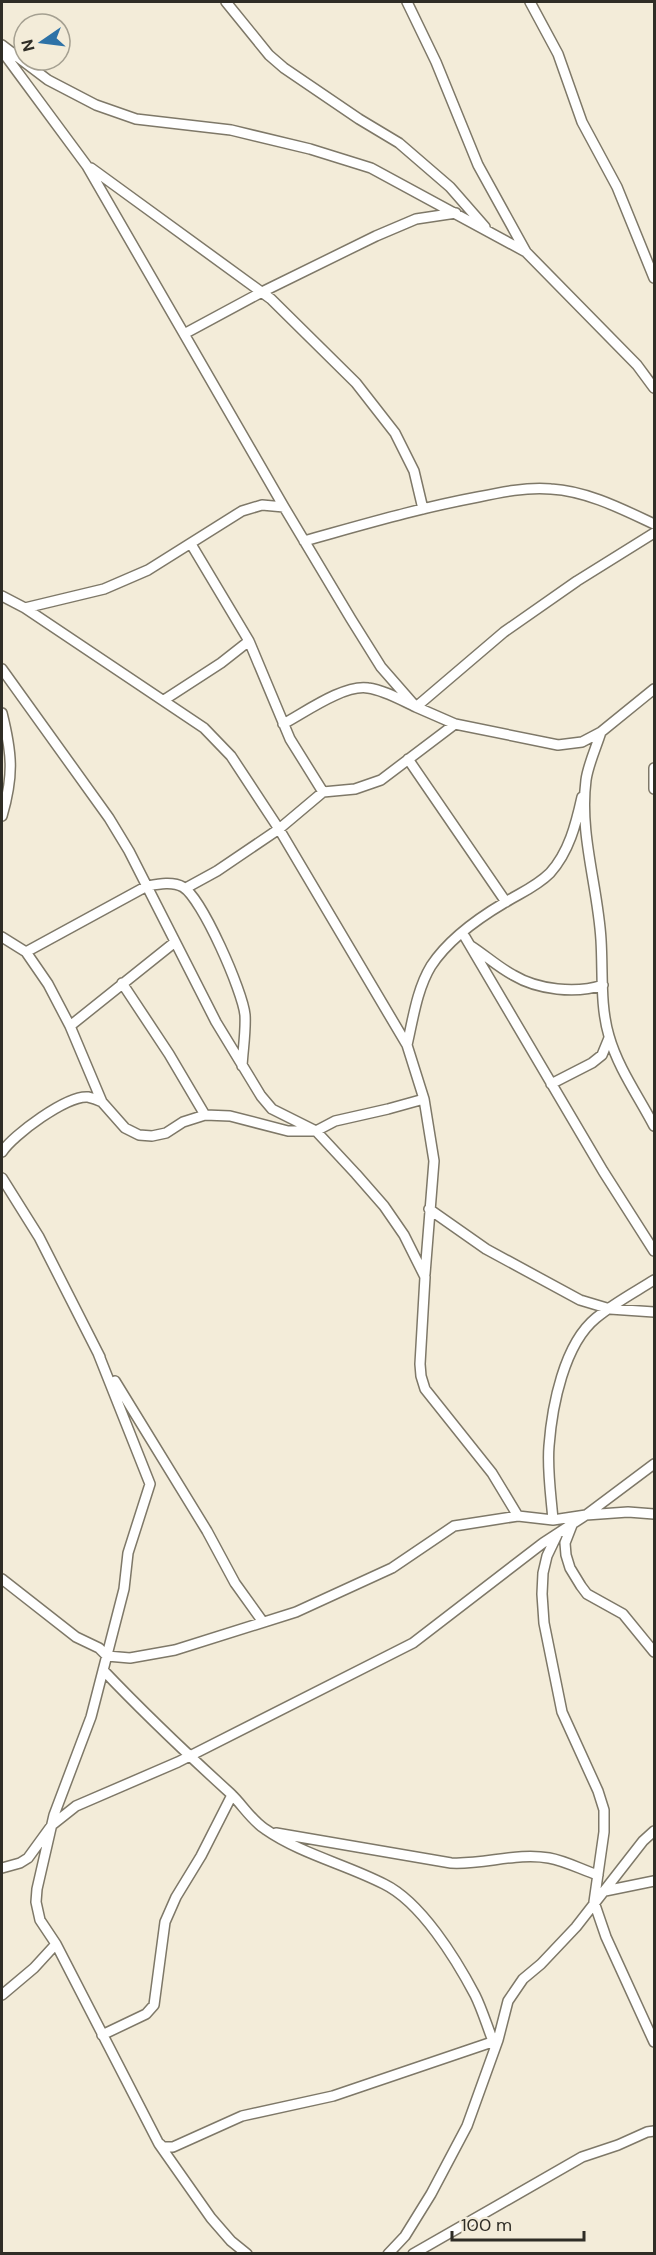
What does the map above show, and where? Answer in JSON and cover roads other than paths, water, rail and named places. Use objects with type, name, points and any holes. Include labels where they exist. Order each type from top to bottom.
[{"type":"street","points":[[226,2],[269,55],[358,120],[399,143],[450,187],[491,233]]},
{"type":"street","points":[[407,2],[436,62],[478,165],[526,252],[637,365],[654,388]]},
{"type":"street","points":[[530,2],[558,54],[582,122],[617,187],[654,278]]},
{"type":"street","points":[[2,45],[48,80],[96,105],[136,119],[231,130],[310,149],[371,168],[526,252]]},
{"type":"street","points":[[2,51],[87,166],[304,541],[381,667],[416,707]]},
{"type":"street","points":[[87,166],[271,299],[357,383],[395,433],[414,471],[423,509]]},
{"type":"street","points":[[184,334],[262,292],[376,236],[416,219],[456,213]]},
{"type":"street","points":[[304,541],[423,509],[520,489],[552,489],[578,494],[619,508],[654,524]]},
{"type":"street","points":[[25,608],[104,589],[148,570],[243,510],[262,505],[284,507]]},
{"type":"street","points":[[416,707],[504,632],[577,581],[654,533]]},
{"type":"street","points":[[191,544],[249,642],[283,724],[310,774],[323,792]]},
{"type":"street","points":[[2,596],[25,608],[164,700],[204,728],[231,756],[279,829],[407,1045],[424,1099],[434,1161],[429,1209],[421,1376],[425,1389],[492,1473],[518,1516]]},
{"type":"street","points":[[164,700],[249,642]]},
{"type":"street","points":[[2,669],[109,818],[147,886],[216,1022],[261,1096],[272,1108],[316,1131],[384,1206],[404,1235],[425,1277]]},
{"type":"street","points":[[283,724],[332,697],[355,688],[368,688],[456,724],[558,745],[582,742],[601,732],[654,690]]},
{"type":"street","points":[[2,713],[10,746],[10,776],[2,816]]},
{"type":"street","points":[[186,888],[217,871],[279,829],[323,792],[355,789],[381,780],[456,724]]},
{"type":"street","points":[[407,1045],[422,984],[431,966],[480,918],[531,888],[550,872],[567,848],[601,732]]},
{"type":"street","points":[[408,759],[506,902]]},
{"type":"street","points":[[654,768],[654,789]]},
{"type":"street","points":[[586,780],[587,839],[601,938],[604,1017],[609,1038],[654,1126]]},
{"type":"street","points":[[26,952],[147,886],[170,884],[186,888],[193,896],[221,947],[243,1003],[245,1015],[242,1066]]},
{"type":"street","points":[[2,937],[26,952],[48,984],[70,1026],[102,1102],[125,1128],[140,1136],[165,1133],[183,1122],[205,1115],[230,1116],[288,1131],[316,1131],[335,1121],[424,1099]]},
{"type":"street","points":[[465,937],[471,946],[513,975],[526,981],[570,990],[603,985]]},
{"type":"street","points":[[455,940],[465,937]]},
{"type":"street","points":[[465,937],[603,1171],[654,1251]]},
{"type":"street","points":[[70,1026],[175,942]]},
{"type":"street","points":[[122,983],[169,1054],[205,1115]]},
{"type":"street","points":[[551,1084],[592,1063],[602,1055],[609,1038]]},
{"type":"street","points":[[2,1152],[22,1131],[71,1101],[87,1097],[102,1102]]},
{"type":"street","points":[[2,1178],[39,1237],[98,1353],[207,1531],[236,1583],[263,1623]]},
{"type":"street","points":[[429,1209],[496,1254],[580,1300],[610,1309],[654,1312]]},
{"type":"street","points":[[553,1520],[549,1448],[553,1411],[572,1350],[589,1325],[654,1280]]},
{"type":"street","points":[[98,1353],[150,1484],[128,1553],[124,1589],[91,1717],[52,1825],[37,1888],[36,1902],[40,1920],[56,1944],[159,2144],[211,2218],[231,2241],[247,2253]]},
{"type":"street","points":[[2,1868],[28,1858],[52,1825],[76,1806],[189,1757],[413,1643],[502,1574],[654,1464]]},
{"type":"street","points":[[2,1579],[76,1636],[99,1648],[107,1656],[130,1658],[175,1650],[296,1612],[392,1568],[454,1526],[518,1516],[553,1520],[628,1512],[654,1514]]},
{"type":"street","points":[[572,1525],[565,1543],[566,1555],[570,1568],[581,1586],[588,1594],[623,1614],[654,1652]]},
{"type":"street","points":[[558,1533],[547,1556],[543,1574],[544,1623],[562,1712],[598,1791],[604,1810],[604,1832],[594,1902],[606,1937],[654,2042]]},
{"type":"street","points":[[2,1586],[20,1592]]},
{"type":"street","points":[[103,1670],[262,1827],[305,1851],[386,1884],[407,1898],[461,1971],[476,1996],[496,2040]]},
{"type":"street","points":[[102,2035],[146,2014],[154,2006],[165,1922],[176,1897],[201,1856],[232,1795]]},
{"type":"street","points":[[388,2253],[405,2236],[431,2194],[467,2126],[508,2001],[524,1979],[576,1927],[643,1841],[654,1831]]},
{"type":"street","points":[[269,1832],[451,1863],[472,1864],[523,1857],[550,1858],[598,1875]]},
{"type":"street","points":[[605,1891],[654,1881]]},
{"type":"street","points":[[2,1995],[34,1968],[56,1944]]},
{"type":"street","points":[[159,2144],[163,2147],[173,2147],[242,2116],[333,2096],[496,2040]]},
{"type":"street","points":[[412,2253],[425,2248],[540,2179],[582,2157],[654,2131]]}]
